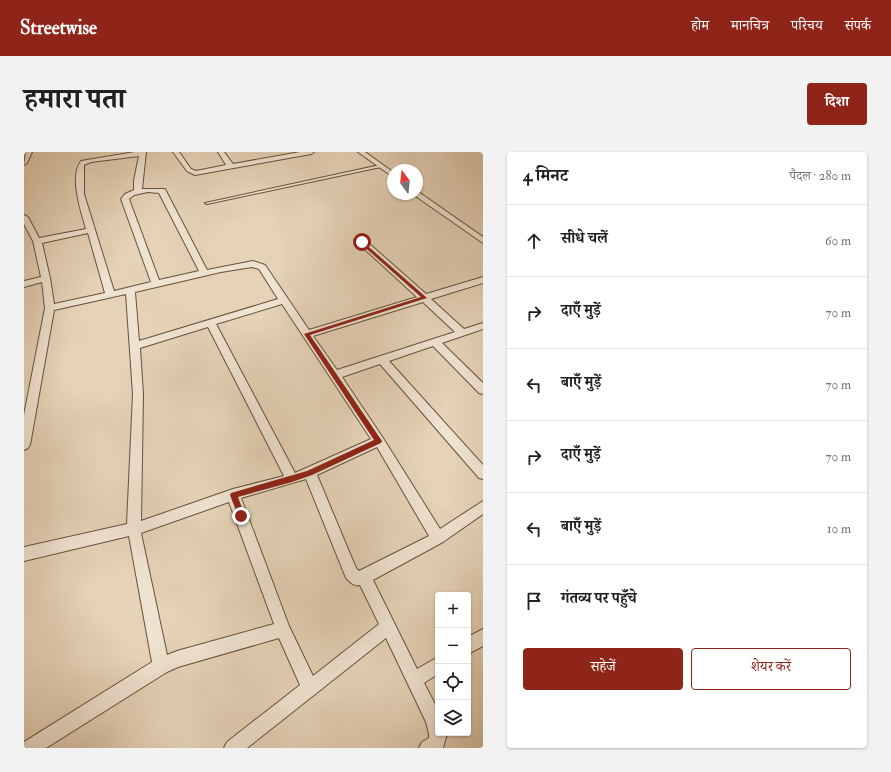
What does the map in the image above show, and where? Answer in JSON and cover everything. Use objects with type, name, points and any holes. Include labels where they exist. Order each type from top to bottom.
[{"type":"street","points":[[24,164],[29,152]]},
{"type":"street","points":[[110,294],[80,194],[83,162],[143,152],[138,180],[138,192]]},
{"type":"street","points":[[176,152],[191,172],[202,172],[307,152]]},
{"type":"street","points":[[221,152],[231,166]]},
{"type":"street","points":[[264,152],[271,159]]},
{"type":"street","points":[[361,152],[387,171]]},
{"type":"street","points":[[156,284],[125,198],[127,195],[138,192],[162,191],[204,273]]},
{"type":"street","points":[[423,197],[483,241]]},
{"type":"street","points":[[24,217],[37,241],[46,278],[50,308],[25,439]]},
{"type":"street","points":[[37,241],[91,230]]},
{"type":"street","points":[[362,242],[463,333]]},
{"type":"street","points":[[50,308],[204,273],[258,264],[264,270],[335,375],[438,538]]},
{"type":"street","points":[[24,284],[46,278]]},
{"type":"street","points":[[307,334],[483,280]]},
{"type":"street","points":[[130,290],[138,394],[134,529],[161,666]]},
{"type":"street","points":[[135,346],[211,324],[284,300]]},
{"type":"street","points":[[211,324],[292,479]]},
{"type":"street","points":[[335,375],[482,328]]},
{"type":"street","points":[[435,342],[483,390]]},
{"type":"street","points":[[382,360],[483,474]]},
{"type":"street","points":[[24,554],[134,529],[233,495],[292,479],[310,473],[378,441]]},
{"type":"street","points":[[310,473],[351,573],[357,579],[364,577],[438,538],[483,507]]},
{"type":"street","points":[[233,495],[283,629],[310,688]]},
{"type":"street","points":[[364,577],[434,720],[438,734],[436,743],[428,748]]},
{"type":"street","points":[[233,748],[388,627]]},
{"type":"street","points":[[30,748],[161,666],[177,659],[283,629]]},
{"type":"street","points":[[471,644],[483,637]]},
{"type":"street","points":[[414,680],[435,667]]},
{"type":"lane","points":[[207,203],[380,166]]},
{"type":"route","points":[[241,516],[233,495],[310,473],[378,441],[307,334],[425,298],[362,242]]}]
